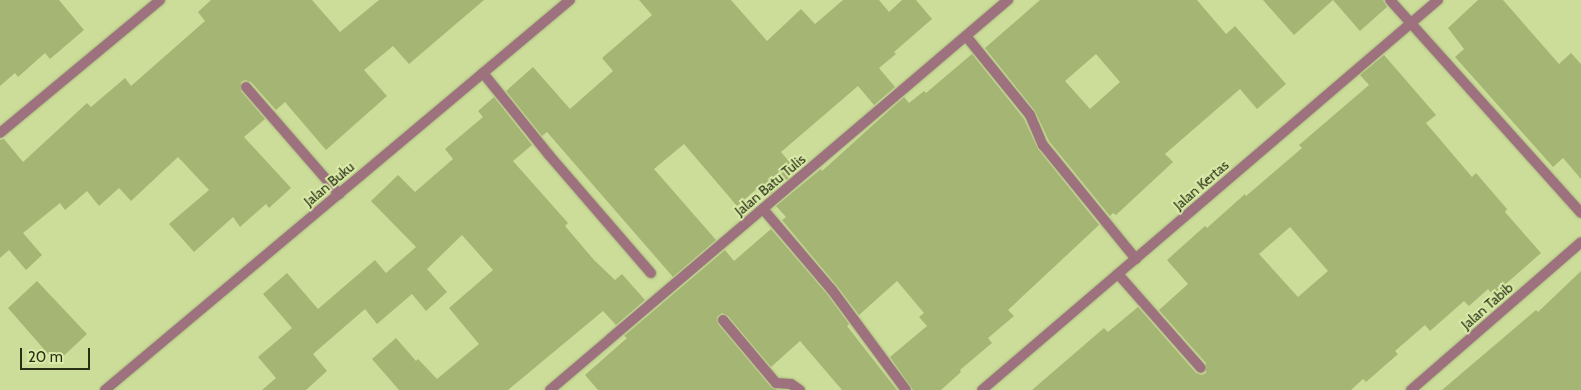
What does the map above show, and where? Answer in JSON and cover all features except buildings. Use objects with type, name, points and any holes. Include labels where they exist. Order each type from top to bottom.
[{"type":"street","points":[[0,133],[160,0]]},
{"type":"street","name":"Jalan Buku","points":[[105,390],[570,0]]},
{"type":"street","name":"Jalan Batu Tulis","points":[[550,390],[1008,0]]},
{"type":"street","points":[[1390,0],[1581,213]]},
{"type":"street","name":"Jalan Kertas","points":[[982,390],[1438,0]]},
{"type":"street","points":[[966,36],[1030,115],[1043,145],[1136,259]]},
{"type":"street","points":[[483,73],[549,155],[651,273]]},
{"type":"street","points":[[246,86],[339,194]]},
{"type":"street","points":[[763,209],[832,290],[906,390]]},
{"type":"street","name":"Jalan Tabib","points":[[1411,390],[1581,242]]},
{"type":"street","points":[[1118,274],[1201,368]]},
{"type":"street","points":[[722,320],[776,383],[791,384],[800,390]]}]
